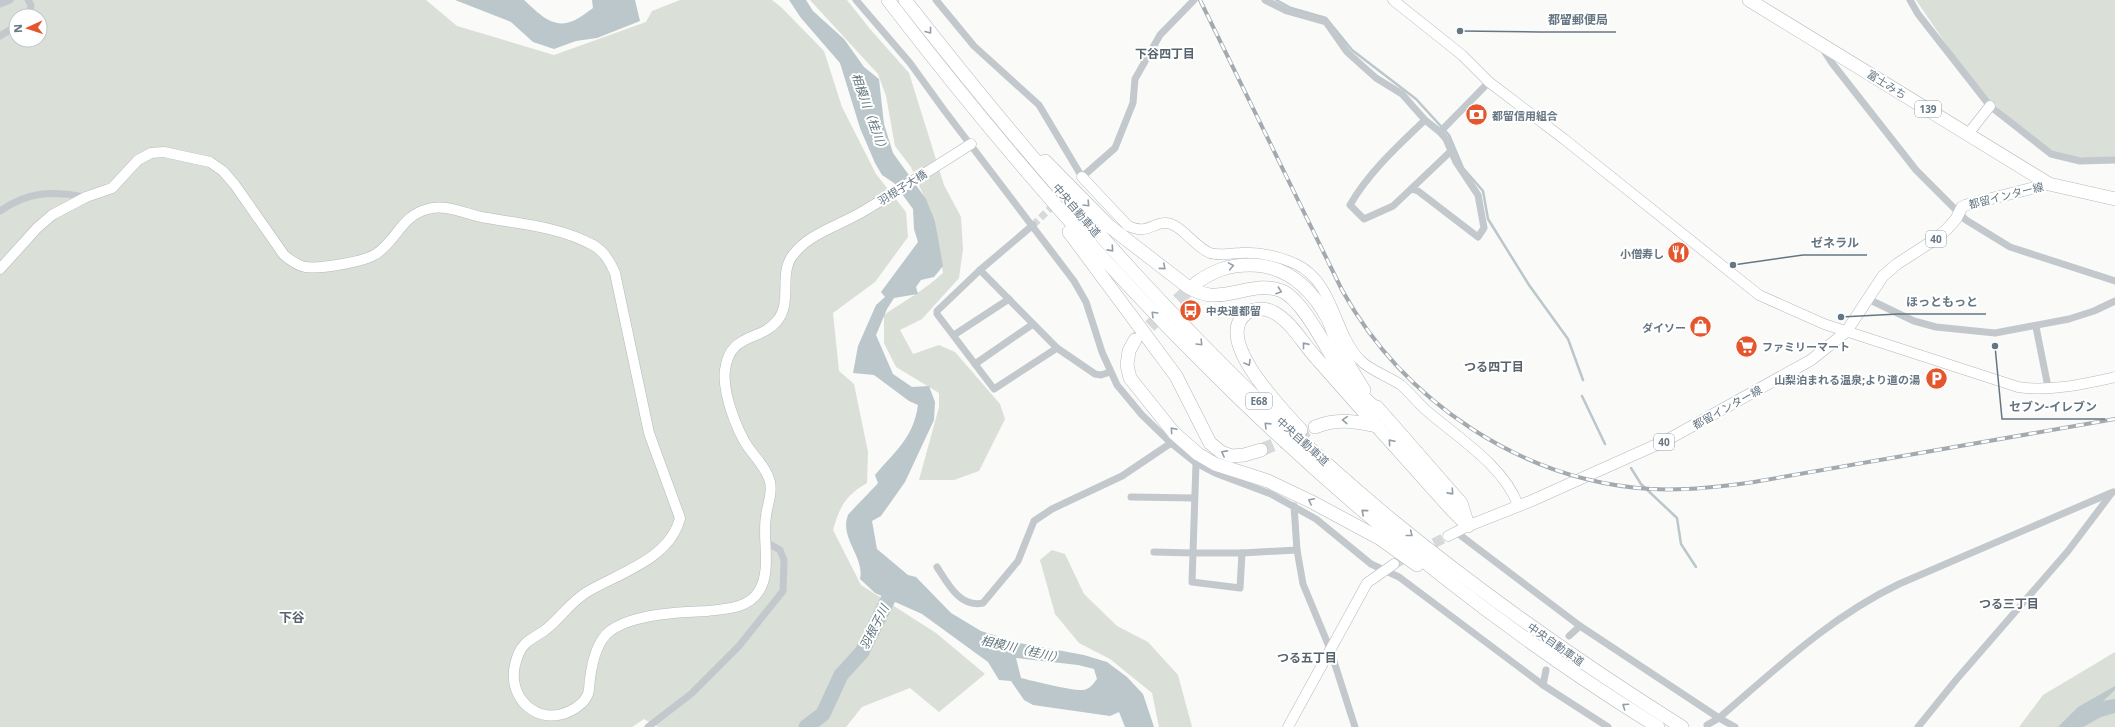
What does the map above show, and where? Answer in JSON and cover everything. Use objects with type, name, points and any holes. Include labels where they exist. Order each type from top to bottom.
[{"type":"highway","name":"中央自動車道","points":[[888,0],[1007,148],[1144,303],[1278,436],[1387,531],[1472,598],[1532,643],[1658,727]]},
{"type":"highway","name":"中央自動車道","points":[[905,0],[1017,141],[1152,294],[1214,357],[1286,426],[1394,521],[1538,632],[1682,727]]},
{"type":"highway","name":"富士みち","points":[[1749,0],[2049,184],[2115,199]]},
{"type":"highway","points":[[964,75],[1109,226],[1188,287],[1199,293],[1210,295],[1229,294],[1254,288],[1275,289],[1291,297],[1307,317],[1347,380],[1381,413],[1461,503],[1468,526]]},
{"type":"highway","points":[[1007,148],[1176,376],[1210,443],[1221,452],[1232,456],[1244,455],[1261,450]]},
{"type":"highway","points":[[1196,283],[1223,268],[1238,265],[1273,267],[1296,280],[1318,304],[1328,320],[1345,359],[1381,413]]},
{"type":"highway","points":[[1394,521],[1338,464],[1311,441],[1272,398],[1250,367],[1239,345],[1236,332],[1240,319],[1250,311],[1259,309],[1271,311],[1284,319],[1316,358],[1451,510],[1468,526]]},
{"type":"highway","points":[[1135,340],[1129,351],[1126,365],[1130,378],[1174,433],[1198,454],[1215,464],[1289,490],[1379,538],[1532,643]]},
{"type":"highway","points":[[1315,427],[1339,420],[1357,421],[1377,426]]},
{"type":"main road","name":"都留インター線","points":[[1468,526],[1518,506],[1667,440],[1811,360],[1846,332],[1889,270],[1934,240],[1952,225],[1958,214],[1966,205],[2049,184]]},
{"type":"street","points":[[0,4],[10,0]]},
{"type":"street","points":[[856,0],[910,63],[1074,281],[1086,302],[1110,372],[1117,385],[1142,415],[1171,443],[1196,463],[1215,473],[1271,494],[1316,519],[1371,564],[1399,577],[1543,685],[1608,727]]},
{"type":"street","points":[[936,0],[974,46],[1039,105],[1082,177],[1128,226],[1136,230],[1144,231],[1165,223],[1173,224],[1203,249],[1212,254],[1246,253],[1273,256],[1297,264],[1318,282],[1328,297],[1352,351],[1361,361],[1402,386],[1420,405],[1469,446],[1509,486],[1518,506]]},
{"type":"street","points":[[1082,177],[1115,148],[1132,103],[1135,79],[1160,36],[1194,0]]},
{"type":"street","points":[[1265,0],[1287,11],[1326,22],[1347,52],[1376,78],[1402,94],[1425,120],[1440,132],[1452,150],[1456,162],[1478,195],[1484,228],[1478,237],[1418,191],[1411,188]]},
{"type":"street","points":[[1393,0],[1462,55],[1489,82],[1562,137],[1759,295],[1815,321],[1846,332],[1994,380],[2027,388],[2084,383],[2115,377]]},
{"type":"street","points":[[1910,0],[1918,14],[1990,106],[2051,154],[2080,161],[2115,160]]},
{"type":"street","points":[[1820,44],[1832,63],[1916,170],[1958,214],[2010,247],[2115,281]]},
{"type":"street","points":[[1440,132],[1489,82]]},
{"type":"street","points":[[1968,134],[1990,106]]},
{"type":"street","points":[[1425,120],[1393,151],[1365,183],[1350,205],[1364,219],[1370,218],[1393,206],[1452,150]]},
{"type":"street","name":"羽根子大橋","points":[[0,269],[37,228],[52,215],[86,197],[112,188],[138,160],[151,153],[164,152],[192,156],[210,162],[223,171],[235,185],[284,255],[293,263],[306,267],[363,260],[376,254],[387,244],[403,222],[416,212],[430,208],[448,209],[530,224],[557,231],[594,246],[609,258],[619,288],[645,410],[656,451],[678,508],[680,518],[678,529],[670,540],[643,562],[614,580],[587,592],[569,604],[548,628],[524,644],[518,654],[513,681],[522,703],[536,714],[558,717],[579,706],[588,696],[591,670],[599,647],[608,632],[637,619],[680,612],[732,609],[752,599],[763,582],[766,542],[766,515],[771,492],[770,480],[739,431],[726,386],[725,370],[729,355],[736,346],[748,336],[768,332],[780,318],[785,307],[787,266],[791,256],[803,244],[860,213],[971,144]]},
{"type":"street","points":[[0,211],[15,201],[29,195],[70,194],[86,197]]},
{"type":"street","points":[[1033,225],[980,270],[938,311],[937,314],[994,389],[1058,348]]},
{"type":"street","points":[[980,270],[1058,348],[1095,374],[1101,375],[1110,372]]},
{"type":"street","points":[[954,335],[1009,299]]},
{"type":"street","points":[[1868,299],[1886,310],[1914,321],[1936,327],[1995,333],[2036,327],[2094,311],[2115,301]]},
{"type":"street","points":[[975,364],[1034,324]]},
{"type":"street","points":[[2036,327],[2048,387]]},
{"type":"street","points":[[937,567],[948,584],[960,598],[971,605],[983,603],[1018,561],[1034,521],[1052,509],[1122,476],[1171,443]]},
{"type":"street","points":[[1196,463],[1192,582],[1240,588],[1242,553]]},
{"type":"street","points":[[1707,725],[1719,718],[1812,638],[1867,601],[1899,584],[2114,490]]},
{"type":"street","points":[[1918,727],[1956,680],[2068,551],[2114,490]]},
{"type":"street","points":[[1131,497],[1194,498]]},
{"type":"street","points":[[1294,506],[1297,550],[1303,584],[1330,649],[1355,727]]},
{"type":"street","points":[[1468,526],[1452,534],[1580,626],[1735,727]]},
{"type":"street","points":[[648,727],[691,694],[739,646],[783,591],[784,560],[780,550],[766,542]]},
{"type":"street","points":[[1154,552],[1242,553],[1297,550]]},
{"type":"street","points":[[1288,727],[1367,583],[1394,564]]},
{"type":"street","points":[[1568,636],[1580,626]]},
{"type":"street","points":[[1543,685],[1546,670]]},
{"type":"shaded area","points":[[0,0],[426,0],[457,26],[554,55],[646,22],[652,11],[680,0],[772,0],[782,8],[824,51],[842,107],[876,174],[906,212],[908,237],[875,282],[833,313],[839,371],[854,384],[868,452],[867,483],[853,492],[844,502],[833,530],[861,585],[936,633],[985,674],[939,712],[910,688],[862,707],[846,727],[658,727],[644,719],[632,727],[0,727]]},
{"type":"shaded area","points":[[810,0],[847,0],[870,29],[909,73],[944,185],[961,217],[963,249],[959,278],[922,319],[900,330],[913,354],[939,345],[955,352],[1000,404],[1005,419],[979,471],[954,480],[919,480],[939,407],[939,393],[896,367],[884,343],[884,315],[922,290],[943,273],[935,221],[911,167],[895,146],[886,96],[878,74]]},
{"type":"shaded area","points":[[1916,0],[2115,0],[2115,157],[2109,161],[2051,154],[1976,88]]},
{"type":"shaded area","points":[[1052,550],[1065,554],[1084,594],[1117,626],[1148,642],[1178,675],[1192,727],[1159,727],[1152,693],[1110,659],[1079,643],[1055,614],[1040,560]]},
{"type":"shaded area","points":[[2115,652],[2115,727],[2019,727],[2043,695]]},
{"type":"water","points":[[455,0],[524,0],[547,19],[553,22],[567,23],[582,16],[593,8],[592,0],[635,0],[640,21],[597,38],[576,41],[554,49],[533,42],[511,22]]},
{"type":"water","name":"相模川（桂川）","points":[[789,0],[806,0],[813,11],[844,39],[864,67],[879,79],[884,124],[893,153],[926,199],[935,221],[943,266],[934,277],[921,280],[916,287],[918,294],[894,298],[887,309],[876,335],[893,374],[912,387],[929,386],[935,402],[934,420],[905,482],[881,516],[872,521],[877,549],[908,575],[916,577],[951,613],[981,631],[1019,643],[1084,655],[1107,662],[1127,677],[1143,694],[1154,727],[1125,727],[1119,712],[1110,716],[1033,705],[1024,700],[1011,681],[999,680],[988,662],[922,614],[875,593],[860,579],[861,571],[859,563],[847,532],[846,523],[848,515],[878,483],[875,475],[902,444],[907,436],[916,417],[918,405],[909,401],[874,375],[853,373],[858,346],[876,305],[885,297],[881,292],[918,242],[914,229],[913,209],[894,183],[882,175],[875,163],[860,128],[840,63],[801,18]],"holes":[[[1016,658],[1078,665],[1094,669],[1097,679],[1088,689],[1078,690],[1021,678]]]},
{"type":"water","points":[[2115,686],[2115,690],[2103,701],[2115,699],[2115,713],[2101,717],[2083,727],[2058,727],[2078,707]]},
{"type":"waterway","points":[[1276,0],[1291,8],[1326,18],[1352,50],[1416,99],[1449,135],[1463,168],[1483,191],[1488,219],[1529,285],[1568,339],[1583,380]]},
{"type":"waterway","points":[[1582,396],[1605,444]]},
{"type":"waterway","points":[[1631,468],[1641,484],[1677,518],[1681,544],[1696,567]]},
{"type":"waterway","name":"羽根子川","points":[[806,727],[823,714],[841,675],[862,652],[897,581]]},
{"type":"tunnel","points":[[1033,225],[1057,202]]},
{"type":"tunnel","points":[[1136,339],[1196,283]]},
{"type":"tunnel","points":[[1261,450],[1315,427]]},
{"type":"tunnel","points":[[1394,564],[1448,536]]},
{"type":"railway","points":[[1200,0],[1342,290],[1368,330],[1398,367],[1433,400],[1471,428],[1513,452],[1557,470],[1603,483],[1651,489],[1690,489],[1754,482],[2115,419]]},
{"type":"place","name":"都留郵便局","points":[[1460,31]]},
{"type":"place","name":"都留信用組合","points":[[1476,115]]},
{"type":"place","name":"小僧寿し","points":[[1679,253]]},
{"type":"place","name":"ゼネラル","points":[[1733,265]]},
{"type":"place","name":"中央道都留","points":[[1191,310]]},
{"type":"place","name":"ほっともっと","points":[[1841,317]]},
{"type":"place","name":"ダイソー","points":[[1701,327]]},
{"type":"place","name":"ファミリーマート","points":[[1746,346]]},
{"type":"place","name":"セブン-イレブン","points":[[1995,346]]},
{"type":"place","name":"山梨泊まれる温泉;より道の湯","points":[[1936,379]]},
{"type":"district","name":"下谷四丁目","points":[[1165,53]]},
{"type":"district","name":"つる四丁目","points":[[1494,366]]},
{"type":"district","name":"つる三丁目","points":[[2009,603]]},
{"type":"district","name":"下谷","points":[[292,617]]},
{"type":"district","name":"つる五丁目","points":[[1307,657]]}]
